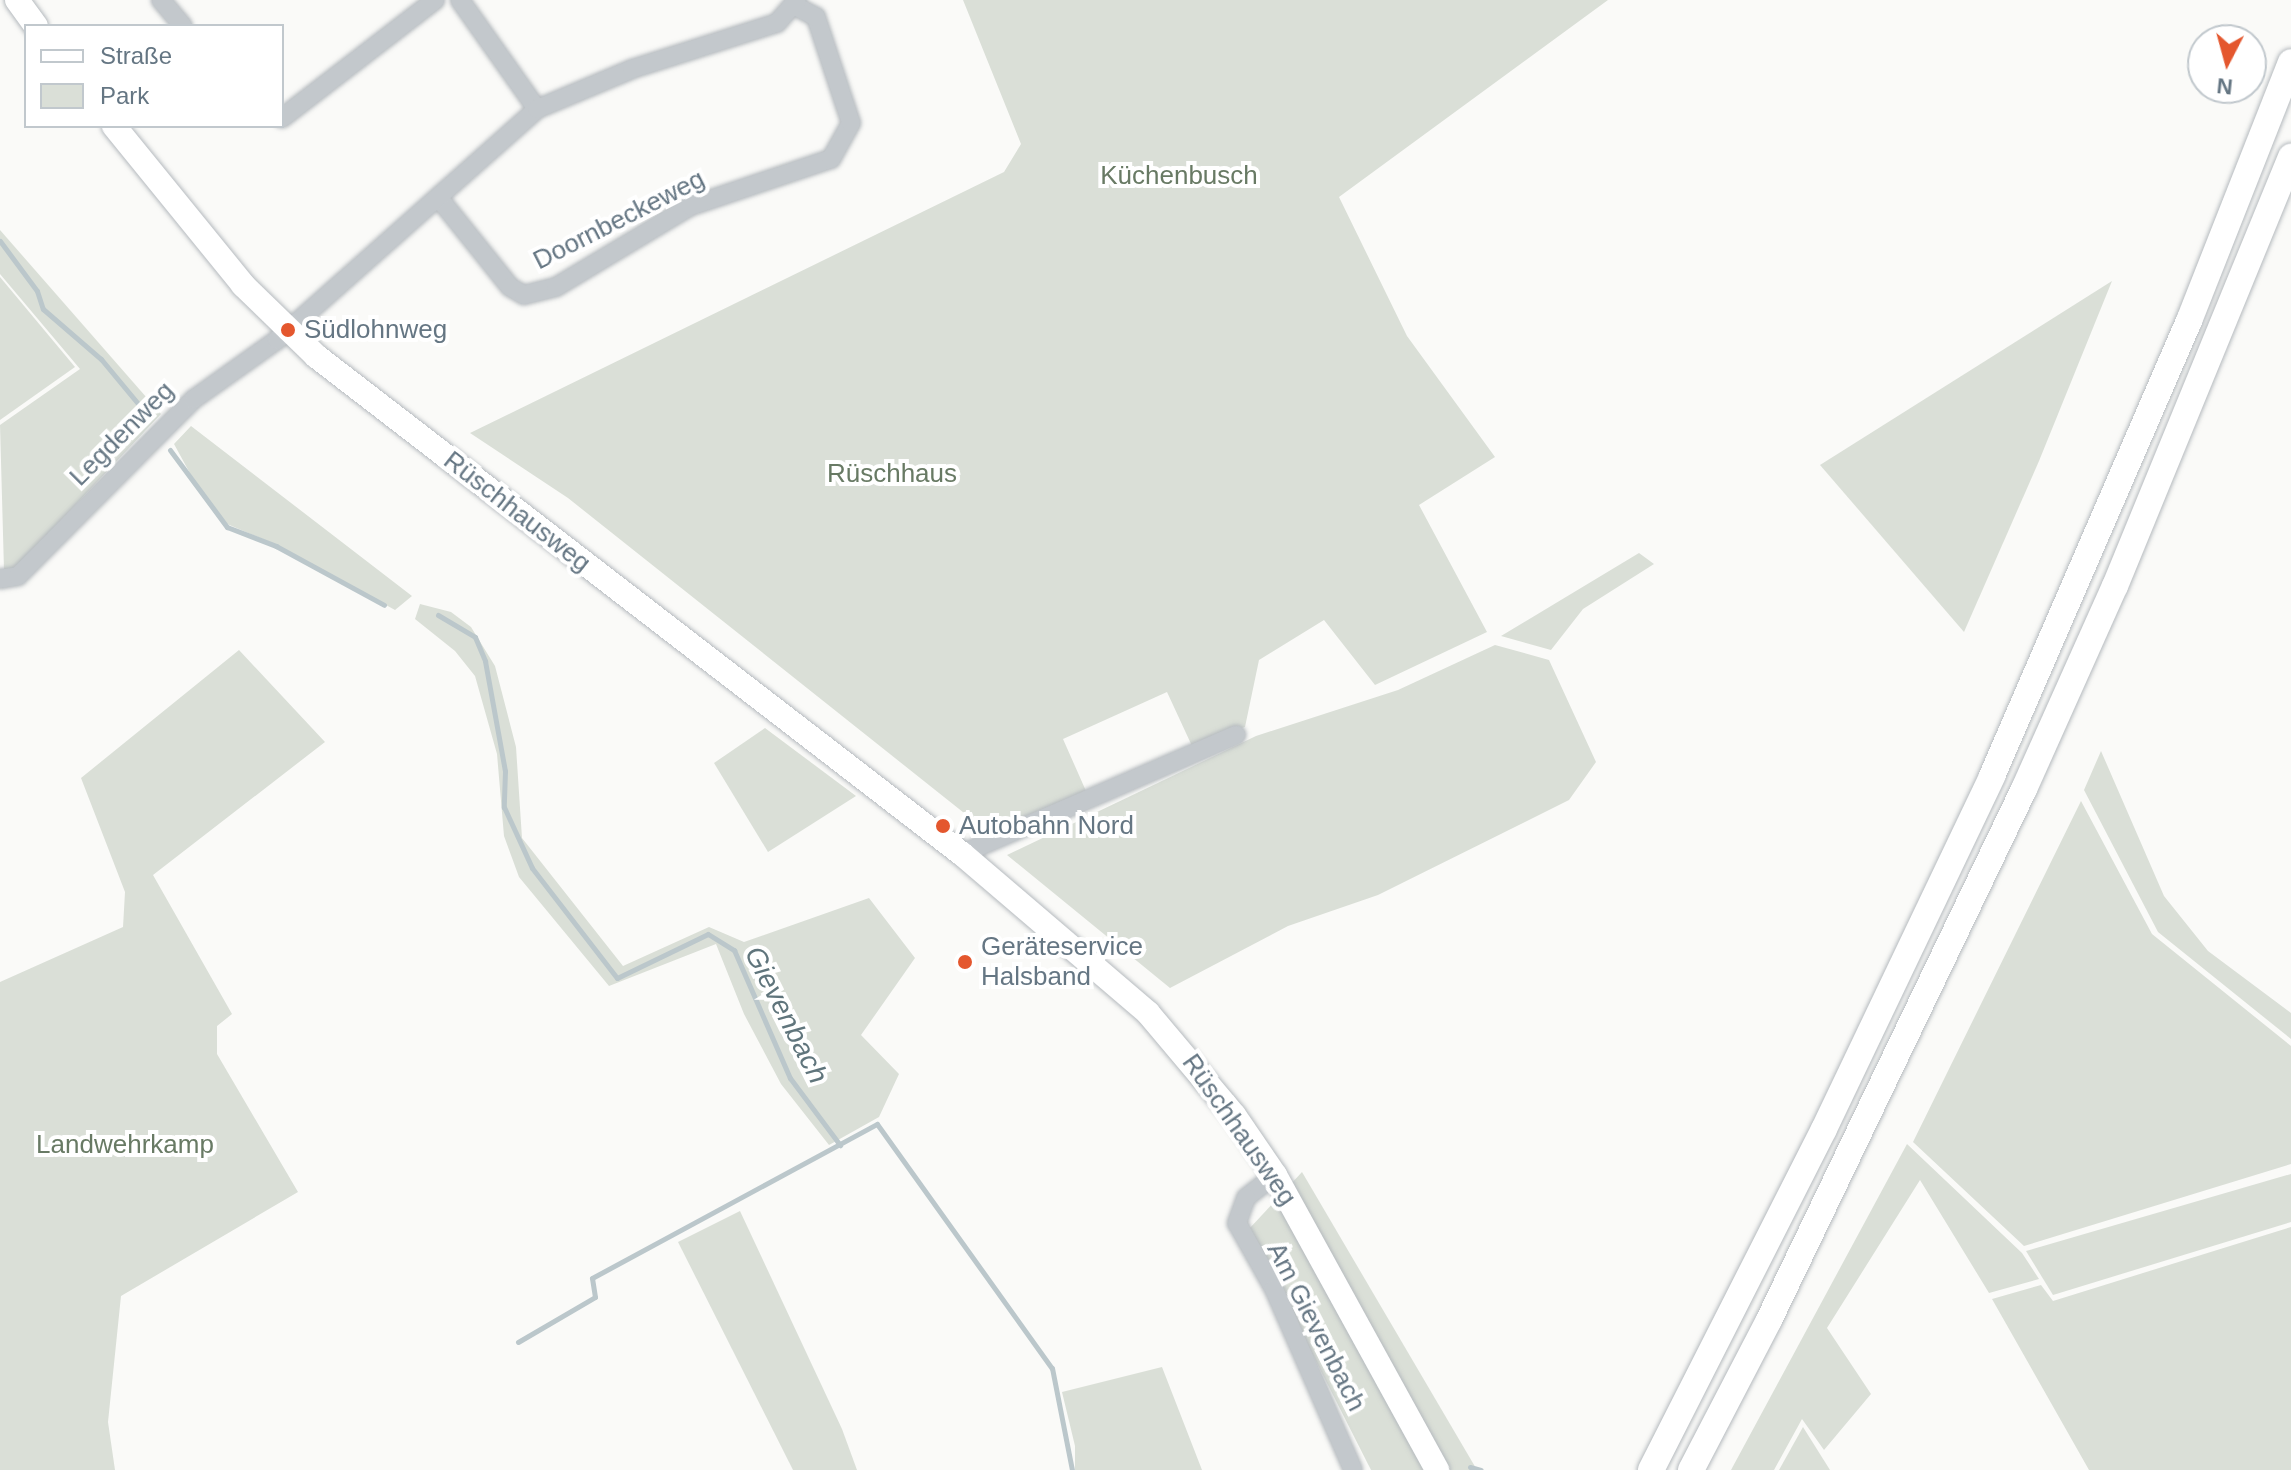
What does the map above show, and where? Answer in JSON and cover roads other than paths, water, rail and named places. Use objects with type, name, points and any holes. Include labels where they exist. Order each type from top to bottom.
[{"type":"highway","points":[[1651,1470],[1784,1210],[1992,776],[2189,321],[2291,62]]},
{"type":"highway","points":[[1691,1470],[1849,1158],[2031,775],[2291,157]]},
{"type":"main road","points":[[17,0],[35,24]]},
{"type":"main road","name":"Rüschhausweg","points":[[116,128],[243,285],[288,330],[379,406],[962,854],[1148,1013],[1234,1115],[1275,1175],[1437,1470]]},
{"type":"street","points":[[161,0],[181,24]]},
{"type":"street","points":[[284,116],[435,0]]},
{"type":"street","points":[[288,330],[537,109],[460,0]]},
{"type":"street","name":"Doornbeckeweg","points":[[438,197],[510,287],[524,295],[556,287],[691,206],[831,159],[851,123],[816,17],[796,3],[777,23],[632,69],[537,109]]},
{"type":"street","name":"Legdenweg","points":[[0,579],[18,576],[171,421],[288,330]]},
{"type":"street","points":[[962,854],[1236,735]]},
{"type":"street","name":"Am Gievenbach","points":[[1275,1175],[1246,1198],[1237,1223],[1274,1289],[1353,1470]]},
{"type":"waterway","name":"Gievenbach","points":[[0,241],[37,291],[43,309],[101,359],[150,418]]},
{"type":"waterway","name":"Gievenbach","points":[[170,450],[227,527],[276,546],[384,605]]},
{"type":"waterway","name":"Gievenbach","points":[[438,615],[475,637],[485,661],[505,771],[504,807],[532,868],[617,978],[708,934],[734,950],[790,1078],[840,1145]]},
{"type":"waterway","name":"Gievenbach","points":[[518,1342],[595,1297],[592,1278],[877,1124],[1052,1368],[1072,1470]]},
{"type":"waterway","name":"Gievenbach","points":[[1470,1467],[1481,1470]]},
{"type":"place","name":"Südlohnweg","points":[[288,330]]},
{"type":"place","name":"Autobahn Nord","points":[[943,826]]},
{"type":"place","name":"Geräteservice Halsband","points":[[965,962]]},
{"type":"park label","name":"Küchenbusch","points":[[1179,176]]},
{"type":"park label","name":"Rüschhaus","points":[[892,474]]},
{"type":"park label","name":"Landwehrkamp","points":[[125,1145]]}]
